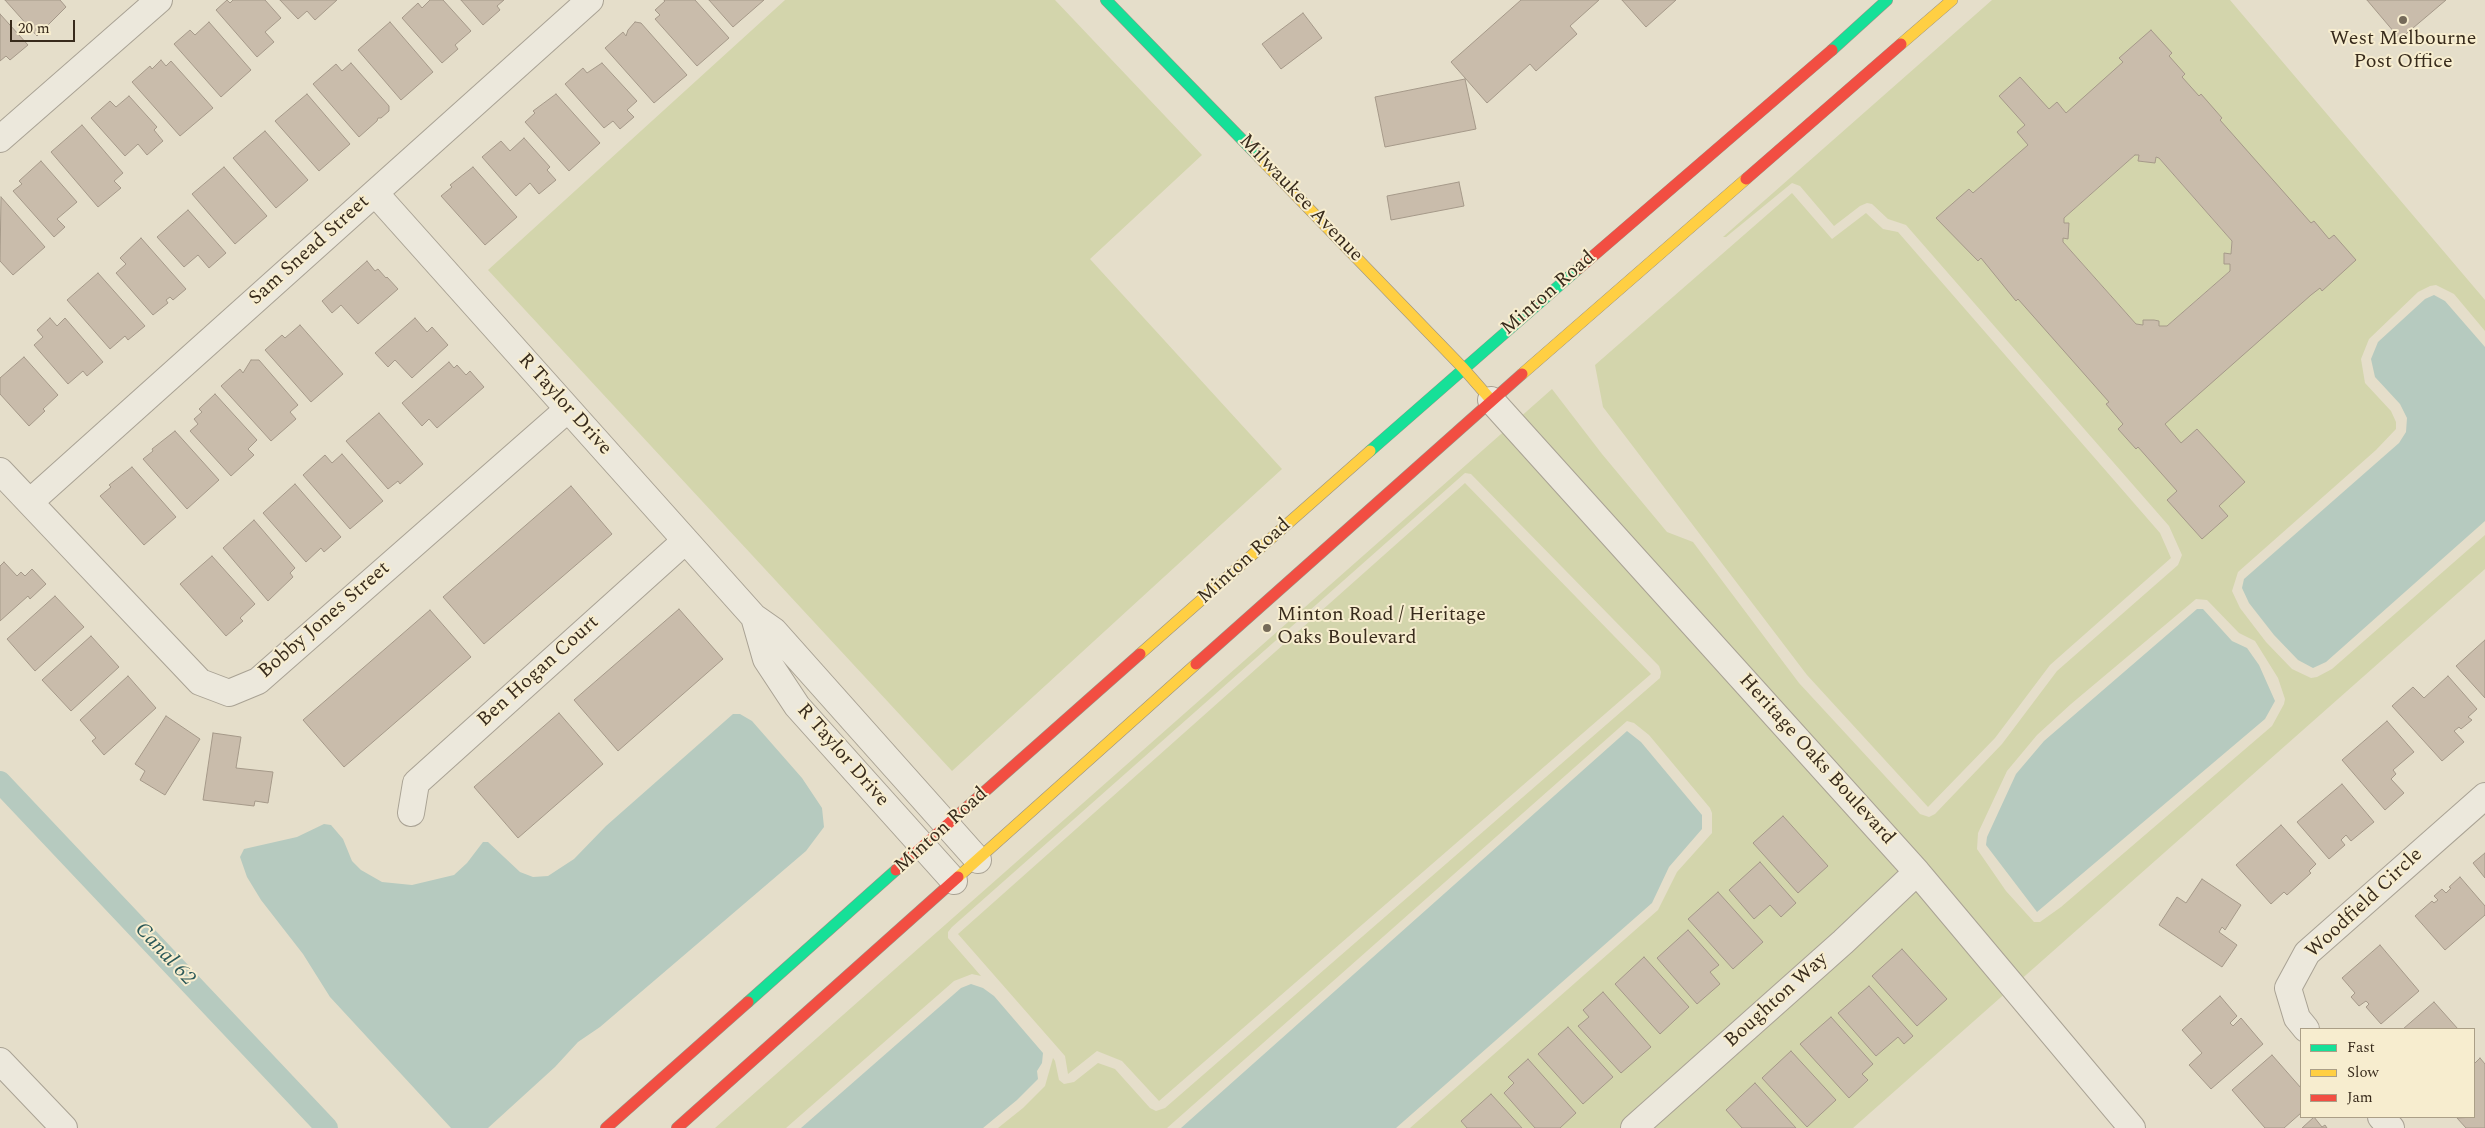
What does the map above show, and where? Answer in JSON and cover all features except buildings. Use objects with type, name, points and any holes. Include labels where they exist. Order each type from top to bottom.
[{"type":"main road","name":"Milwaukee Avenue","points":[[1106,0],[1463,368],[1491,400]]},
{"type":"main road","name":"Minton Road","points":[[606,1128],[1463,368],[1790,87],[1887,0]]},
{"type":"main road","points":[[677,1128],[1491,400],[1952,0]]},
{"type":"street","points":[[0,139],[158,0]]},
{"type":"street","name":"Sam Snead Street","points":[[30,502],[590,0]]},
{"type":"street","name":"R Taylor Drive","points":[[375,193],[754,617],[774,631],[978,860]]},
{"type":"street","name":"Heritage Oaks Boulevard","points":[[1491,400],[1917,872],[2132,1128]]},
{"type":"street","name":"Bobby Jones Street","points":[[0,471],[200,682],[229,693],[258,681],[568,409]]},
{"type":"street","name":"Ben Hogan Court","points":[[411,813],[416,783],[685,540]]},
{"type":"street","name":"R Taylor Drive","points":[[754,617],[766,659],[797,706],[922,848],[954,881]]},
{"type":"street","points":[[789,694],[814,675]]},
{"type":"street","points":[[846,762],[872,740]]},
{"type":"street","name":"Woodfield Circle","points":[[2305,1028],[2297,1018],[2288,988],[2307,953],[2485,796]]},
{"type":"street","name":"Boughton Way","points":[[1634,1128],[1843,942],[1917,872]]},
{"type":"street","points":[[0,1061],[64,1128]]},
{"type":"street","points":[[2382,1118],[2391,1128]]},
{"type":"green space","points":[[785,0],[1055,0],[1202,155],[1090,259],[1282,469],[952,771],[488,270]]},
{"type":"green space","points":[[1992,0],[2230,0],[2485,300],[2485,331],[2454,294],[2436,285],[2430,286],[2418,292],[2369,339],[2361,359],[2365,383],[2391,411],[2396,422],[2396,429],[2376,450],[2238,572],[2232,591],[2240,608],[2266,642],[2292,669],[2311,678],[2332,669],[2485,535],[2485,569],[1853,1128],[1410,1128],[1658,910],[1677,872],[1712,833],[1712,813],[1710,808],[1649,735],[1634,723],[1627,721],[1167,1128],[998,1128],[1023,1108],[1045,1086],[1053,1058],[1059,1080],[1064,1084],[1074,1082],[1098,1063],[1115,1069],[1150,1108],[1156,1111],[1165,1108],[1660,678],[1659,666],[1471,474],[1465,473],[952,927],[948,932],[948,938],[981,976],[972,974],[954,981],[786,1128],[715,1128],[1552,389],[1602,454],[1667,532],[1693,542],[1799,683],[1920,814],[1929,817],[1935,814],[2002,744],[2057,671],[2178,565],[2182,555],[2169,526],[1906,225],[1888,219],[1872,204],[1867,203],[1860,206],[1834,226],[1800,186],[1792,183],[1726,237],[1723,237]],"holes":[[[2143,146],[2165,149],[2242,254],[2238,276],[2159,339],[2121,324],[2053,236],[2058,211]],[[2196,599],[2207,600],[2239,633],[2255,641],[2278,678],[2285,699],[2284,704],[2272,726],[2061,907],[2040,922],[2034,922],[2006,891],[1977,849],[1978,833],[2007,771],[2037,735],[2071,704]]]},
{"type":"green space","points":[[2135,155],[2139,155],[2138,161],[2155,162],[2156,157],[2159,158],[2232,241],[2231,254],[2224,254],[2224,264],[2230,264],[2230,271],[2167,326],[2159,326],[2159,321],[2154,320],[2143,320],[2143,325],[2136,324],[2063,242],[2063,238],[2068,238],[2069,223],[2064,223],[2064,218]]},
{"type":"green space","points":[[1792,193],[1832,239],[1866,213],[1883,229],[1898,232],[2160,533],[2171,558],[2050,665],[1995,738],[1928,807],[1807,675],[1603,407],[1595,365]]},
{"type":"green space","points":[[1465,483],[1651,674],[1159,1101],[1122,1061],[1097,1051],[1068,1074],[1065,1056],[958,934]]},
{"type":"shaded area","points":[[2434,295],[2445,301],[2485,347],[2485,521],[2326,662],[2313,668],[2298,660],[2274,635],[2249,603],[2242,588],[2244,579],[2399,443],[2406,432],[2407,418],[2400,404],[2375,377],[2371,359],[2378,342],[2425,299]]},
{"type":"shaded area","points":[[2197,609],[2203,609],[2232,641],[2247,648],[2259,665],[2275,701],[2265,719],[2037,912],[1986,845],[1987,837],[2016,774],[2044,741]]},
{"type":"shaded area","points":[[733,714],[740,714],[752,721],[802,778],[822,808],[824,827],[806,851],[600,1027],[578,1042],[555,1067],[488,1128],[451,1128],[330,997],[303,954],[261,900],[247,877],[240,857],[244,849],[297,837],[324,824],[331,825],[343,839],[352,861],[361,870],[382,882],[412,885],[454,875],[467,863],[483,842],[488,842],[520,872],[533,877],[548,876],[574,859],[606,826]]},
{"type":"shaded area","points":[[1627,731],[1641,742],[1702,815],[1702,829],[1669,867],[1652,903],[1396,1128],[1181,1128]]},
{"type":"shaded area","points":[[971,984],[983,988],[994,996],[1043,1053],[1042,1063],[1037,1071],[1038,1079],[1017,1100],[983,1128],[801,1128],[961,988]]},
{"type":"waterway","name":"Canal 62","points":[[0,782],[327,1128]]},
{"type":"traffic: fast","points":[[1106,0],[1259,157]]},
{"type":"traffic: fast","points":[[1832,50],[1887,0]]},
{"type":"traffic: fast","points":[[1370,451],[1578,269]]},
{"type":"traffic: fast","points":[[748,1002],[896,870]]},
{"type":"traffic: slow","points":[[1901,44],[1952,0]]},
{"type":"traffic: slow","points":[[1259,157],[1463,368],[1491,400]]},
{"type":"traffic: slow","points":[[1522,374],[1746,179]]},
{"type":"traffic: slow","points":[[1140,654],[1370,451]]},
{"type":"traffic: slow","points":[[958,877],[1196,664]]},
{"type":"traffic: jam","points":[[1746,179],[1901,44]]},
{"type":"traffic: jam","points":[[1578,269],[1832,50]]},
{"type":"traffic: jam","points":[[1196,664],[1522,374]]},
{"type":"traffic: jam","points":[[896,870],[1140,654]]},
{"type":"traffic: jam","points":[[677,1128],[958,877]]},
{"type":"traffic: jam","points":[[606,1128],[748,1002]]},
{"type":"place","name":"West Melbourne Post Office","points":[[2403,20]]},
{"type":"place","name":"Minton Road / Heritage Oaks Boulevard","points":[[1267,628]]}]
